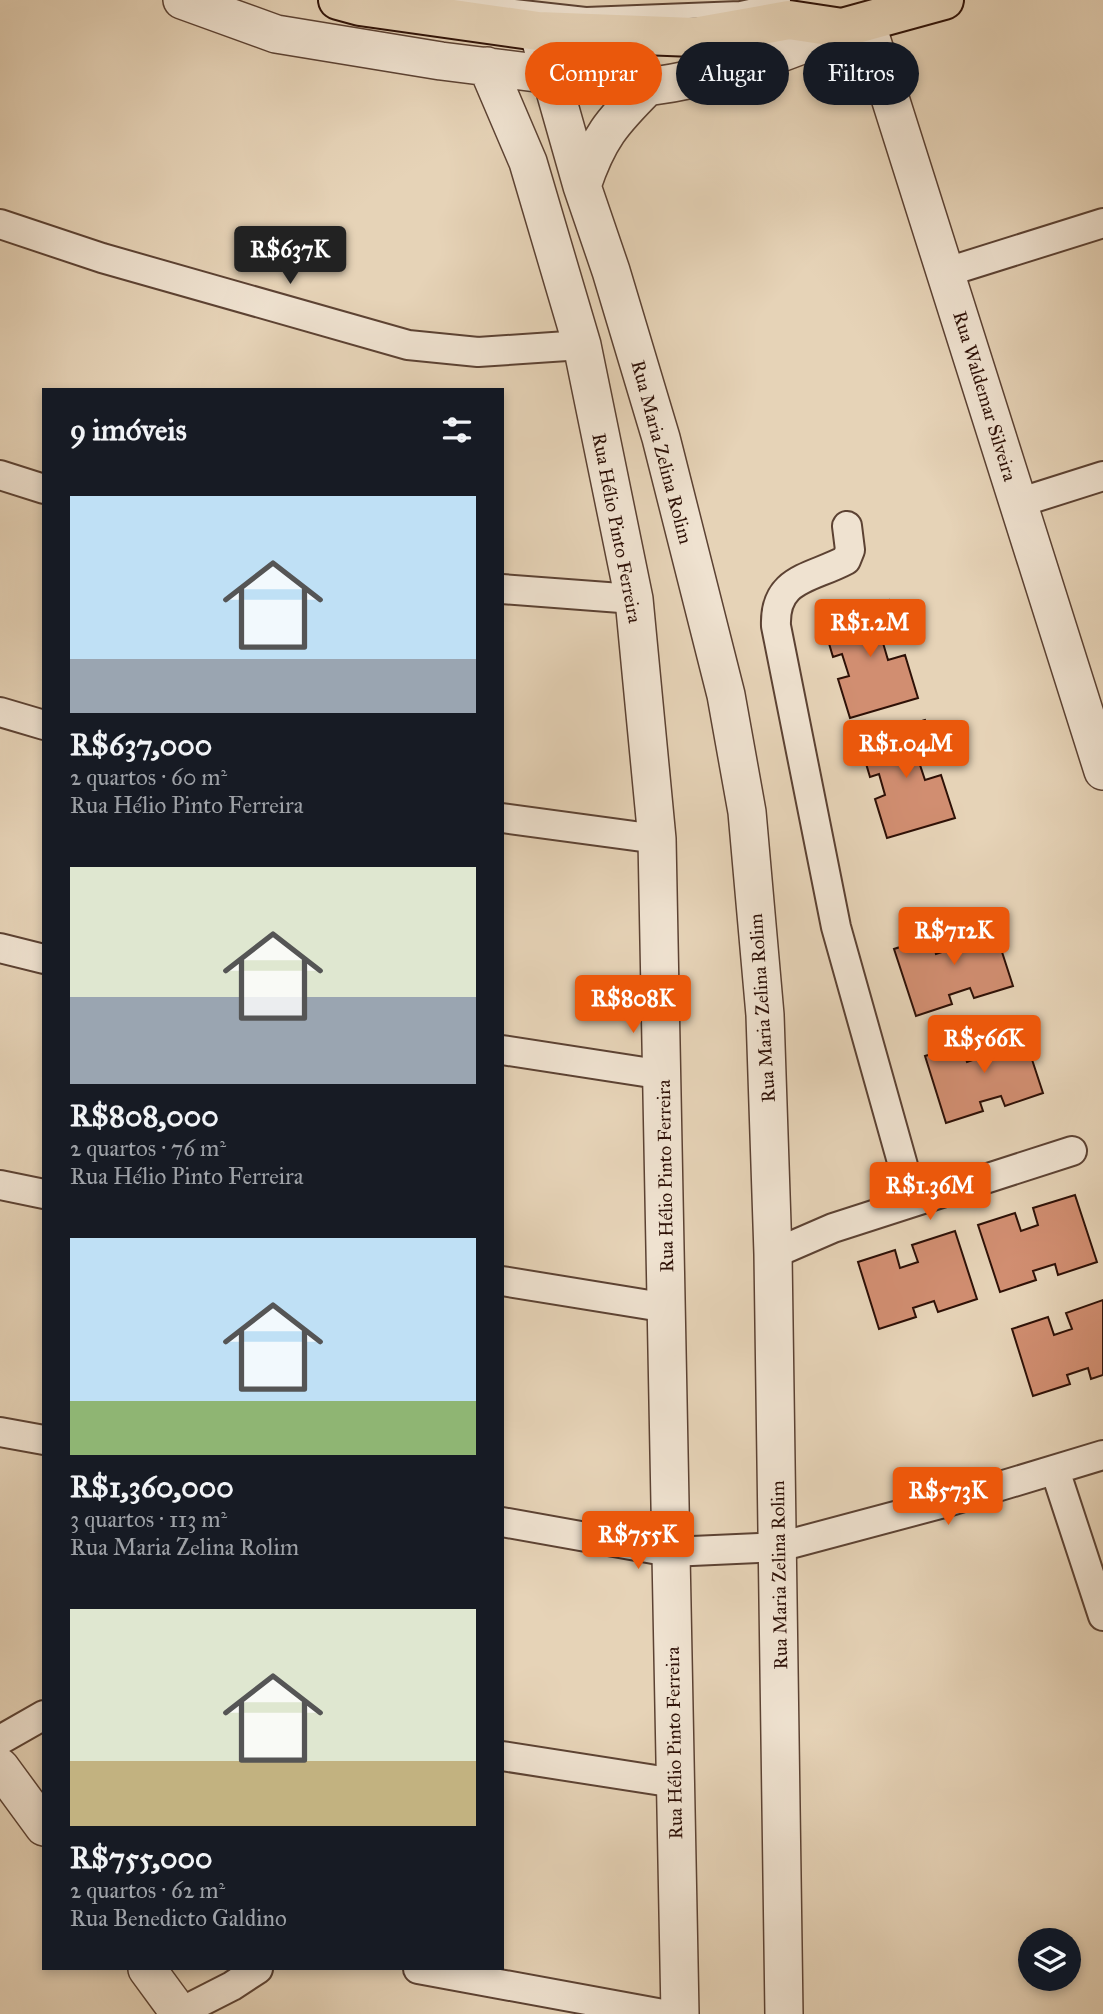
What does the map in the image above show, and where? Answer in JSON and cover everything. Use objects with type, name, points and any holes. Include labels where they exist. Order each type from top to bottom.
[{"type":"main road","points":[[338,0],[360,6],[533,14],[694,37],[789,20],[854,24],[944,0]]},
{"type":"street","points":[[181,0],[276,34],[372,51],[525,71]]},
{"type":"street","name":"Rua Maria Zelina Rolim","points":[[533,14],[540,42]]},
{"type":"street","points":[[662,85],[775,57],[854,24]]},
{"type":"street","name":"Rua Waldemar Silveira","points":[[854,24],[947,272],[1103,771]]},
{"type":"street","name":"Rua Hélio Pinto Ferreira","points":[[487,66],[528,162],[582,345],[634,599],[657,839],[664,1075],[670,1552],[680,2014]]},
{"type":"street","name":"Rua Maria Zelina Rolim","points":[[558,105],[661,438],[726,695],[747,812],[764,1002],[774,1254],[784,2014]]},
{"type":"street","points":[[582,186],[594,149],[628,105]]},
{"type":"street","points":[[947,272],[1103,223]]},
{"type":"street","points":[[0,224],[102,258],[408,345],[478,352],[582,345]]},
{"type":"street","points":[[0,475],[42,488]]},
{"type":"street","points":[[1018,503],[1103,476]]},
{"type":"street","points":[[847,526],[850,550],[846,560],[786,588],[778,598],[776,626],[836,928],[913,1201]]},
{"type":"street","points":[[504,589],[634,599]]},
{"type":"street","points":[[0,712],[42,723]]},
{"type":"street","points":[[504,818],[657,839]]},
{"type":"street","points":[[0,948],[42,959]]},
{"type":"street","points":[[504,1050],[664,1075]]},
{"type":"street","points":[[774,1254],[832,1228],[1072,1151]]},
{"type":"street","points":[[0,1185],[42,1194]]},
{"type":"street","points":[[504,1281],[668,1308]]},
{"type":"street","points":[[0,1432],[42,1440]]},
{"type":"street","points":[[504,1522],[670,1552],[779,1547],[1103,1455]]},
{"type":"street","points":[[1055,1470],[1103,1616]]},
{"type":"street","points":[[0,1740],[42,1716]]},
{"type":"street","points":[[504,1756],[675,1783]]},
{"type":"street","points":[[0,1767],[42,1824]]},
{"type":"street","points":[[148,1970],[179,2013],[232,1986],[256,1970]]},
{"type":"street","points":[[423,1970],[663,2014]]},
{"type":"lane","points":[[450,0],[533,14],[586,15],[740,9],[783,0]]},
{"type":"building","points":[[889,600],[900,637],[883,643],[888,660],[905,655],[918,698],[850,718],[838,679],[849,676],[842,654],[833,657],[822,620]]},
{"type":"building","points":[[925,720],[937,757],[919,762],[925,780],[941,775],[955,818],[887,838],[875,799],[885,795],[879,774],[870,777],[859,740]]},
{"type":"building","points":[[991,918],[1013,986],[974,998],[970,988],[949,995],[952,1004],[916,1016],[894,949],[931,937],[936,954],[954,948],[949,932]]},
{"type":"building","points":[[1021,1026],[1043,1093],[1005,1106],[1001,1096],[980,1102],[983,1111],[946,1123],[925,1056],[961,1045],[967,1062],[984,1056],[979,1039]]},
{"type":"building","points":[[1075,1195],[1097,1262],[1058,1275],[1055,1264],[1033,1271],[1036,1280],[1000,1292],[978,1225],[1015,1213],[1021,1231],[1038,1225],[1033,1208]]},
{"type":"building","points":[[955,1231],[977,1299],[938,1312],[934,1301],[913,1308],[916,1317],[879,1329],[858,1262],[895,1250],[900,1268],[918,1262],[912,1245]]},
{"type":"building","points":[[1103,1300],[1103,1375],[1091,1379],[1088,1368],[1067,1375],[1070,1384],[1033,1396],[1012,1329],[1048,1317],[1054,1335],[1072,1329],[1066,1313]]}]
